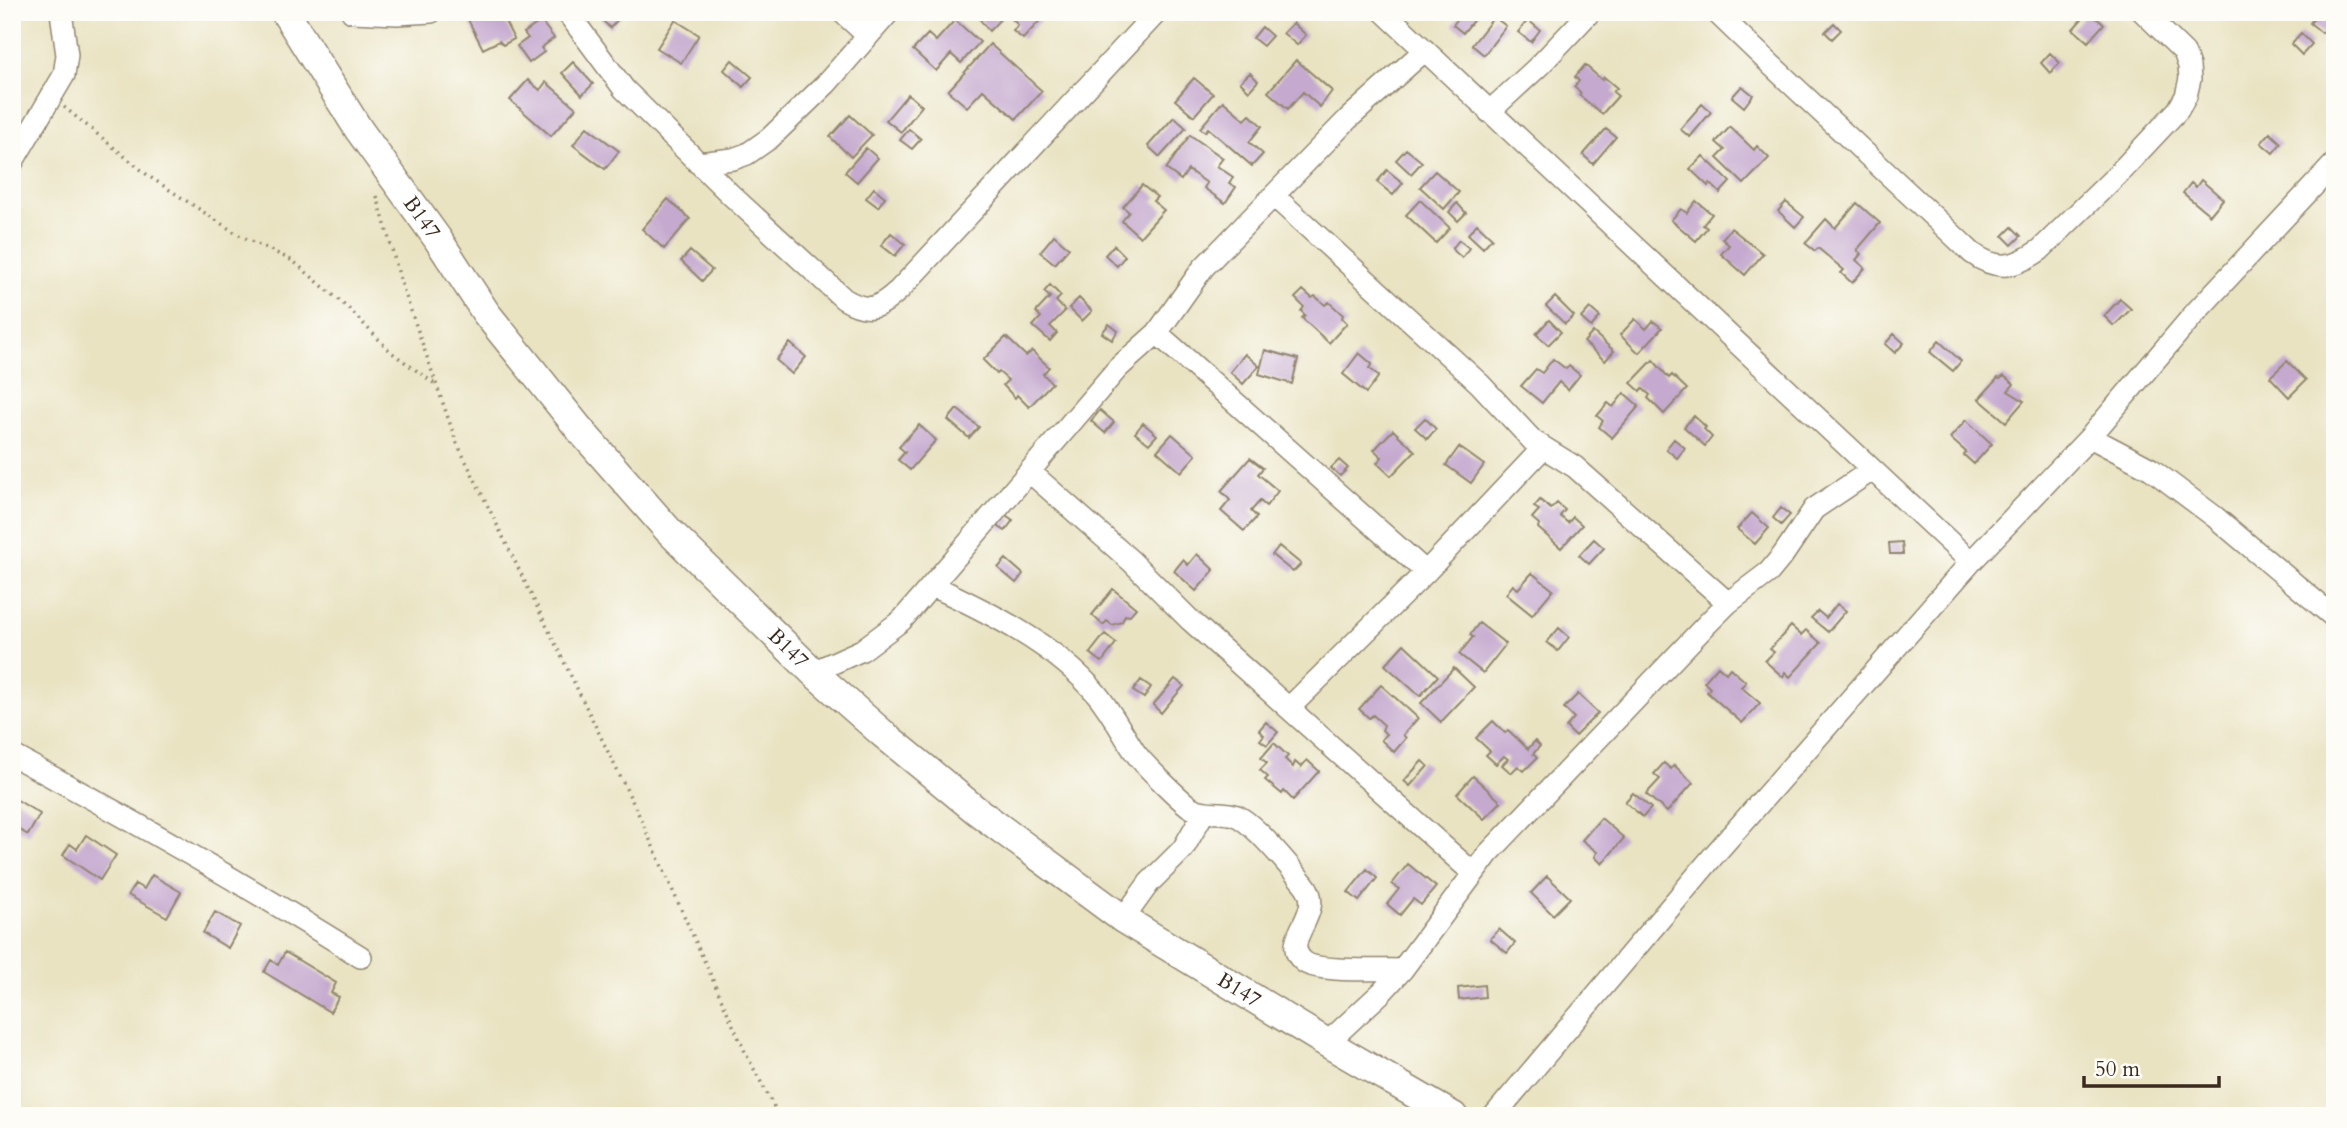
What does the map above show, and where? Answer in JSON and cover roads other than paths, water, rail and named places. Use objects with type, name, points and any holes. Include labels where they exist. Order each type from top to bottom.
[{"type":"main road","name":"B147","points":[[285,12],[359,130],[437,238],[486,313],[581,431],[669,531],[813,672],[977,811],[1123,919],[1452,1116]]},
{"type":"street","points":[[12,163],[64,75],[67,55],[61,12]]},
{"type":"street","points":[[352,12],[431,12]]},
{"type":"street","points":[[567,12],[624,89],[698,163],[844,299],[855,306],[868,308],[878,306],[899,290],[1157,12]]},
{"type":"street","points":[[842,12],[868,36]]},
{"type":"street","points":[[698,163],[733,159],[747,154],[770,138],[826,84],[890,12]]},
{"type":"street","points":[[1384,12],[1971,562]]},
{"type":"street","points":[[1489,112],[1541,64],[1590,12]]},
{"type":"street","points":[[1716,12],[1972,253],[1984,261],[2006,266],[2026,260],[2040,250],[2118,174],[2178,110],[2186,96],[2190,79],[2185,52],[2143,12]]},
{"type":"street","points":[[813,672],[862,650],[902,620],[1118,368],[1157,333],[1198,275],[1348,119],[1424,51]]},
{"type":"street","points":[[1493,1116],[1706,864],[1971,562],[2090,437],[2195,313],[2335,163]]},
{"type":"street","points":[[1274,196],[1479,384],[1519,428],[1543,448],[1575,467],[1728,603]]},
{"type":"street","points":[[1157,333],[1426,572]]},
{"type":"street","points":[[2090,437],[2151,469],[2215,517],[2335,618]]},
{"type":"street","points":[[1290,707],[1426,572],[1543,448]]},
{"type":"street","points":[[1327,1043],[1402,970],[1473,873],[1515,826],[1728,603],[1769,572],[1814,509],[1872,470]]},
{"type":"street","points":[[1030,472],[1473,873]]},
{"type":"street","points":[[933,586],[979,607],[1066,664],[1096,694],[1142,761],[1191,807],[1237,817],[1272,848],[1310,895],[1312,906],[1297,935],[1296,948],[1300,959],[1307,965],[1322,968],[1402,970]]},
{"type":"street","points":[[12,755],[121,814],[361,957]]},
{"type":"street","points":[[1123,919],[1149,883],[1183,849],[1205,812]]}]
